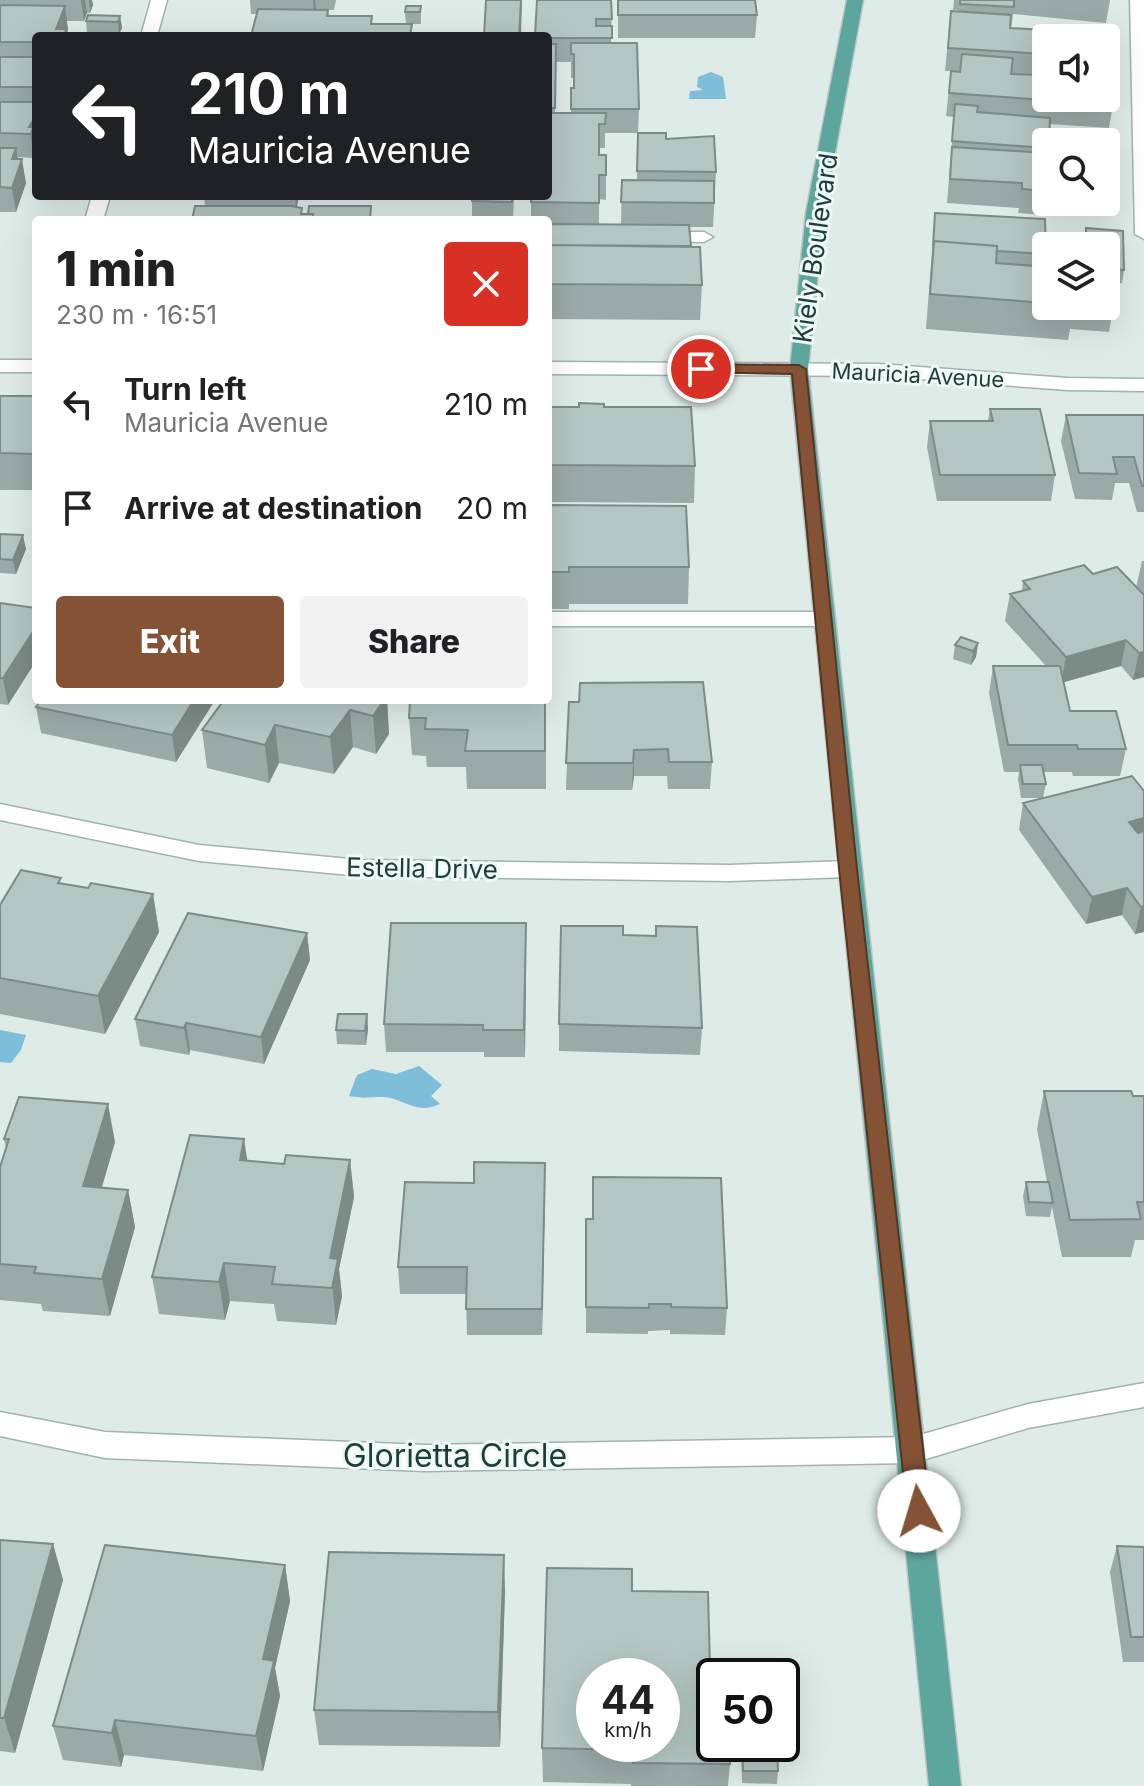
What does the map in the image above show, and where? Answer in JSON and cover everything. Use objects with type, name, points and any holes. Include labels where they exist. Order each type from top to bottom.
[{"type":"main road","name":"Kiely Boulevard","points":[[855,0],[815,213],[799,369],[848,869],[913,1450],[945,1786]]},
{"type":"street","points":[[150,32],[159,0]]},
{"type":"street","points":[[1138,0],[1144,234]]},
{"type":"street","points":[[642,237],[704,237]]},
{"type":"street","points":[[0,366],[32,366]]},
{"type":"street","name":"Mauricia Avenue","points":[[552,368],[879,370],[1068,384],[1144,385]]},
{"type":"street","points":[[552,619],[824,619]]},
{"type":"street","name":"Estella Drive","points":[[0,812],[199,853],[361,868],[730,873],[848,869]]},
{"type":"street","name":"Glorietta Circle","points":[[0,1424],[105,1445],[425,1458],[913,1450],[1028,1416],[1144,1395]]},
{"type":"water","points":[[711,72],[723,77],[726,99],[689,99],[690,91],[703,90],[697,87],[698,77]]},
{"type":"water","points":[[0,1030],[26,1035],[21,1050],[11,1063],[0,1062]]},
{"type":"water","points":[[419,1066],[442,1085],[431,1096],[440,1104],[423,1108],[389,1098],[349,1096],[357,1075],[372,1069],[396,1074]]},
{"type":"building","points":[[486,0],[521,0],[519,32],[484,32]]},
{"type":"building","points":[[537,0],[611,0],[612,19],[596,19],[596,26],[612,26],[612,38],[552,38],[552,32],[535,32]]},
{"type":"building","points":[[618,0],[755,0],[757,15],[618,15]]},
{"type":"building","points":[[960,0],[1014,0],[1014,7],[960,4]]},
{"type":"building","points":[[0,5],[65,6],[56,29],[66,29],[65,32],[32,32],[32,42],[0,42]]},
{"type":"building","points":[[406,6],[421,6],[420,12],[405,12]]},
{"type":"building","points":[[258,9],[328,10],[327,16],[372,16],[371,24],[412,24],[411,32],[252,32]]},
{"type":"building","points":[[951,11],[1011,15],[1010,28],[1032,29],[1032,53],[948,48]]},
{"type":"building","points":[[88,15],[120,16],[118,22],[86,21]]},
{"type":"building","points":[[571,43],[637,43],[639,109],[571,109],[574,54],[571,54]]},
{"type":"building","points":[[552,44],[556,44],[555,108],[552,108]]},
{"type":"building","points":[[962,54],[1013,58],[1011,74],[1032,75],[1032,99],[949,93],[951,71],[960,72]]},
{"type":"building","points":[[0,57],[32,57],[32,87],[0,87]]},
{"type":"building","points":[[0,102],[32,102],[31,134],[0,133]]},
{"type":"building","points":[[955,104],[978,106],[977,112],[1050,118],[1050,128],[1032,128],[1032,147],[952,141]]},
{"type":"building","points":[[552,113],[606,113],[605,124],[599,124],[599,155],[606,155],[606,175],[599,175],[599,203],[531,202],[552,200]]},
{"type":"building","points":[[638,133],[666,133],[666,139],[714,136],[716,172],[637,171]]},
{"type":"building","points":[[952,147],[1032,152],[1032,190],[1022,189],[1022,183],[950,179]]},
{"type":"building","points":[[0,148],[16,148],[12,159],[22,159],[12,188],[0,187]]},
{"type":"building","points":[[622,180],[714,181],[714,203],[621,202]]},
{"type":"building","points":[[512,200],[512,202],[472,201]]},
{"type":"building","points":[[195,206],[291,206],[302,208],[301,214],[313,214],[313,216],[193,216]]},
{"type":"building","points":[[309,206],[371,206],[370,216],[308,214]]},
{"type":"building","points":[[935,213],[1045,219],[1045,232],[1032,232],[1032,253],[997,251],[997,246],[934,241],[933,246]]},
{"type":"building","points":[[552,224],[689,225],[691,246],[552,245]]},
{"type":"building","points":[[1086,228],[1123,231],[1124,270],[1120,270],[1120,232],[1086,232]]},
{"type":"building","points":[[934,241],[997,246],[996,263],[1032,266],[1032,302],[930,294]]},
{"type":"building","points":[[552,245],[700,247],[702,285],[552,284]]},
{"type":"building","points":[[0,396],[32,396],[32,454],[0,453]]},
{"type":"building","points":[[579,403],[604,404],[604,407],[691,407],[695,466],[552,465],[552,407],[579,407]]},
{"type":"building","points":[[990,409],[1040,409],[1055,475],[940,475],[930,421],[993,421]]},
{"type":"building","points":[[1066,415],[1144,415],[1144,486],[1134,457],[1113,457],[1117,474],[1079,473]]},
{"type":"building","points":[[552,505],[686,506],[689,567],[569,567],[569,572],[552,572]]},
{"type":"building","points":[[0,534],[23,535],[13,560],[0,559]]},
{"type":"building","points":[[1084,565],[1093,574],[1117,567],[1144,595],[1144,652],[1139,653],[1126,640],[1066,657],[1010,594],[1030,589],[1023,581]]},
{"type":"building","points":[[0,603],[32,607],[32,633],[3,678],[0,678]]},
{"type":"building","points":[[961,637],[978,643],[973,651],[955,645]]},
{"type":"building","points":[[993,666],[1060,666],[1070,711],[1116,711],[1126,749],[1008,745]]},
{"type":"building","points":[[703,682],[712,762],[669,762],[668,749],[634,750],[633,763],[566,763],[569,702],[579,702],[580,683]]},
{"type":"building","points":[[38,704],[191,704],[172,735],[36,707]]},
{"type":"building","points":[[221,704],[381,704],[373,716],[350,710],[330,737],[275,725],[265,745],[202,730]]},
{"type":"building","points":[[410,704],[545,704],[545,751],[465,751],[468,730],[425,729],[426,718],[409,718]]},
{"type":"building","points":[[1020,765],[1042,765],[1046,784],[1023,784]]},
{"type":"building","points":[[1132,776],[1144,791],[1144,818],[1129,822],[1138,833],[1144,831],[1144,906],[1141,907],[1127,888],[1092,897],[1023,803]]},
{"type":"building","points":[[21,870],[61,878],[58,883],[88,888],[91,883],[153,894],[98,996],[0,978],[0,905]]},
{"type":"building","points":[[188,913],[307,933],[261,1037],[186,1023],[184,1028],[135,1019]]},
{"type":"building","points":[[391,923],[526,923],[524,1030],[483,1030],[483,1025],[384,1024]]},
{"type":"building","points":[[561,926],[623,926],[623,935],[656,936],[656,926],[697,927],[702,1028],[559,1024]]},
{"type":"building","points":[[338,1014],[367,1014],[365,1031],[336,1030]]},
{"type":"building","points":[[1044,1091],[1131,1091],[1133,1096],[1144,1096],[1144,1202],[1137,1202],[1141,1219],[1070,1220]]},
{"type":"building","points":[[19,1097],[108,1104],[83,1186],[128,1190],[102,1279],[34,1273],[36,1267],[0,1264],[0,1167],[9,1139],[4,1139]]},
{"type":"building","points":[[190,1135],[244,1139],[240,1160],[284,1164],[286,1155],[350,1160],[330,1258],[338,1259],[332,1288],[272,1284],[275,1267],[224,1263],[219,1282],[152,1277]]},
{"type":"building","points":[[474,1162],[545,1163],[542,1309],[466,1309],[467,1267],[398,1267],[405,1182],[474,1183]]},
{"type":"building","points":[[593,1177],[721,1178],[727,1308],[671,1307],[671,1304],[649,1304],[649,1308],[586,1307],[586,1219],[593,1219]]},
{"type":"building","points":[[1026,1182],[1049,1182],[1053,1203],[1029,1202]]},
{"type":"building","points":[[0,1540],[53,1544],[4,1718],[0,1718]]},
{"type":"building","points":[[105,1545],[285,1565],[263,1659],[274,1661],[256,1736],[115,1720],[112,1733],[53,1726]]},
{"type":"building","points":[[1117,1546],[1144,1547],[1144,1637],[1131,1637]]},
{"type":"building","points":[[329,1552],[504,1555],[498,1712],[314,1710]]},
{"type":"building","points":[[547,1568],[632,1569],[632,1591],[708,1592],[710,1658],[696,1658],[696,1762],[730,1764],[633,1763],[680,1762],[680,1658],[576,1658],[576,1749],[542,1748]]},
{"type":"building","points":[[743,1762],[778,1762],[778,1771],[743,1771]]},
{"type":"route","points":[[701,369],[799,369],[806,466],[848,869],[919,1511]]}]
